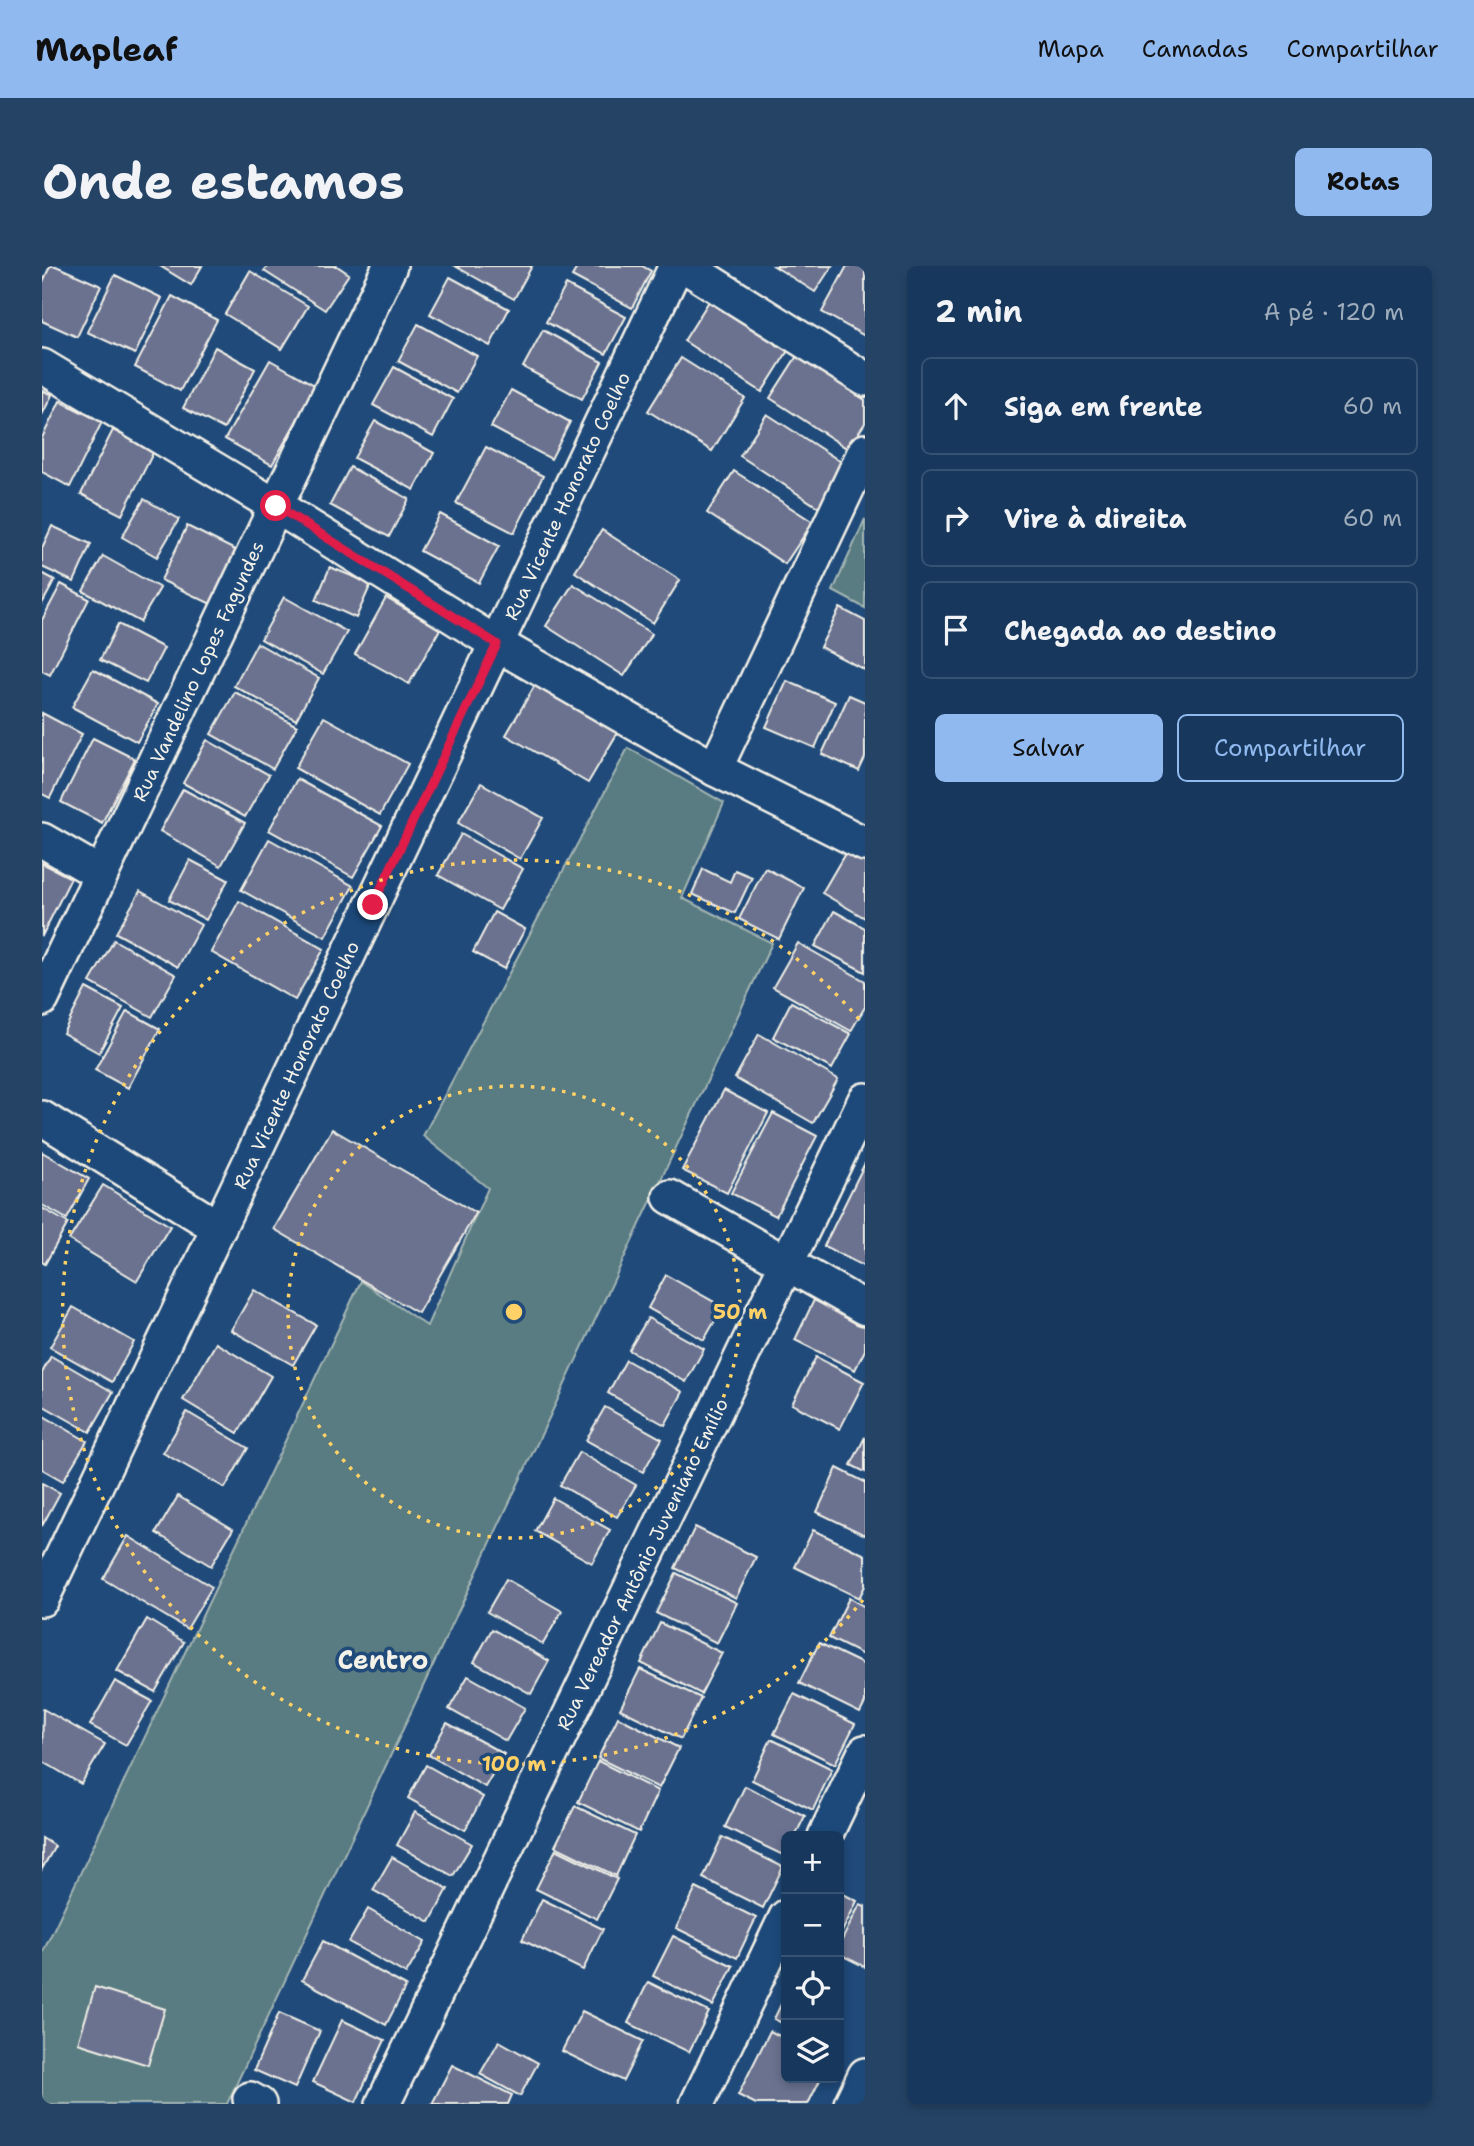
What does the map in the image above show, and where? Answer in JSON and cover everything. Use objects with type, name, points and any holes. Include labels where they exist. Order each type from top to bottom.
[{"type":"street","name":"Rua Vandelino Lopes Fagundes","points":[[42,999],[390,266]]},
{"type":"street","name":"Rua Vicente Honorato Coelho","points":[[42,1599],[676,266]]},
{"type":"street","points":[[685,266],[865,379]]},
{"type":"street","points":[[42,366],[276,506],[497,644],[715,769],[865,844]]},
{"type":"street","points":[[715,769],[865,450]]},
{"type":"street","points":[[42,840],[101,874]]},
{"type":"street","name":"Rua Vereador Antônio Juveniano Emílio","points":[[383,2104],[865,1100]]},
{"type":"street","points":[[42,1118],[219,1227]]},
{"type":"street","points":[[670,1197],[865,1308]]},
{"type":"street","points":[[827,1831],[865,1752]]},
{"type":"street","points":[[697,2104],[781,1928]]},
{"type":"street","points":[[851,2104],[865,2075]]},
{"type":"green space","points":[[865,519],[865,608],[833,591]]},
{"type":"green space","points":[[628,748],[724,803],[682,898],[772,943],[227,2104],[42,2104],[42,1954],[361,1281],[427,1326],[488,1188],[423,1136]]},
{"type":"building","points":[[50,266],[56,266],[101,286],[77,337],[42,321],[42,284]]},
{"type":"building","points":[[160,266],[202,266],[191,285]]},
{"type":"building","points":[[268,266],[337,266],[349,274],[325,310],[264,271]]},
{"type":"building","points":[[455,266],[532,266],[514,299]]},
{"type":"building","points":[[578,266],[642,266],[651,271],[632,308],[572,276]]},
{"type":"building","points":[[774,266],[832,266],[815,292]]},
{"type":"building","points":[[847,266],[865,266],[865,336],[822,312]]},
{"type":"building","points":[[250,271],[308,306],[282,349],[225,314]]},
{"type":"building","points":[[115,275],[162,298],[135,354],[87,332]]},
{"type":"building","points":[[450,277],[509,309],[490,346],[430,314]]},
{"type":"building","points":[[566,285],[626,317],[606,354],[546,322]]},
{"type":"building","points":[[172,296],[217,320],[180,391],[135,367]]},
{"type":"building","points":[[711,298],[789,349],[762,392],[684,341]]},
{"type":"building","points":[[418,324],[477,356],[457,393],[398,361]]},
{"type":"building","points":[[543,330],[602,362],[582,399],[523,367]]},
{"type":"building","points":[[215,347],[255,369],[224,429],[183,408]]},
{"type":"building","points":[[797,356],[865,400],[865,423],[848,449],[770,398]]},
{"type":"building","points":[[681,358],[745,398],[712,451],[648,411]]},
{"type":"building","points":[[270,360],[316,386],[272,465],[225,439]]},
{"type":"building","points":[[394,367],[453,399],[433,437],[373,405]]},
{"type":"building","points":[[42,390],[52,395],[42,415]]},
{"type":"building","points":[[511,390],[570,422],[551,459],[491,427]]},
{"type":"building","points":[[60,401],[102,422],[70,487],[42,472],[42,438]]},
{"type":"building","points":[[767,414],[846,465],[818,507],[740,456]]},
{"type":"building","points":[[375,421],[434,453],[414,490],[354,458]]},
{"type":"building","points":[[113,430],[154,451],[122,515],[81,494]]},
{"type":"building","points":[[486,447],[543,476],[514,533],[456,503]]},
{"type":"building","points":[[350,467],[409,499],[389,537],[330,505]]},
{"type":"building","points":[[734,471],[813,522],[785,564],[707,513]]},
{"type":"building","points":[[144,499],[179,519],[157,557],[122,537]]},
{"type":"building","points":[[440,514],[499,546],[479,583],[420,551]]},
{"type":"building","points":[[52,526],[91,544],[74,582],[42,567],[42,548]]},
{"type":"building","points":[[187,526],[239,552],[213,605],[161,580]]},
{"type":"building","points":[[602,530],[680,580],[653,623],[575,572]]},
{"type":"building","points":[[103,556],[160,588],[140,622],[83,591]]},
{"type":"building","points":[[330,567],[371,584],[356,618],[316,600]]},
{"type":"building","points":[[42,573],[55,580],[42,604]]},
{"type":"building","points":[[61,584],[89,599],[50,675],[42,671],[42,620]]},
{"type":"building","points":[[573,584],[652,634],[624,676],[546,626]]},
{"type":"building","points":[[284,597],[347,632],[323,674],[261,639]]},
{"type":"building","points":[[386,598],[440,629],[409,684],[355,654]]},
{"type":"building","points":[[840,608],[865,621],[865,670],[820,647]]},
{"type":"building","points":[[118,624],[164,648],[146,683],[100,660]]},
{"type":"building","points":[[257,643],[319,678],[296,720],[234,686]]},
{"type":"building","points":[[93,669],[158,704],[137,742],[72,707]]},
{"type":"building","points":[[787,681],[835,702],[815,748],[766,727]]},
{"type":"building","points":[[535,685],[618,732],[588,783],[506,735]]},
{"type":"building","points":[[235,692],[297,726],[273,769],[211,734]]},
{"type":"building","points":[[849,695],[865,702],[865,758],[859,771],[822,754]]},
{"type":"building","points":[[42,713],[82,734],[50,798],[42,794]]},
{"type":"building","points":[[324,717],[408,764],[380,815],[295,768]]},
{"type":"building","points":[[93,738],[135,759],[102,823],[61,802]]},
{"type":"building","points":[[207,740],[269,775],[245,817],[183,783]]},
{"type":"building","points":[[297,779],[382,826],[353,877],[269,830]]},
{"type":"building","points":[[481,783],[543,818],[520,859],[458,823]]},
{"type":"building","points":[[183,789],[245,823],[221,866],[160,831]]},
{"type":"building","points":[[461,834],[523,869],[500,910],[438,875]]},
{"type":"building","points":[[269,839],[353,886],[325,937],[241,890]]},
{"type":"building","points":[[847,850],[865,860],[865,918],[822,893]]},
{"type":"building","points":[[190,860],[228,880],[206,920],[169,900]]},
{"type":"building","points":[[42,863],[71,878],[42,936]]},
{"type":"building","points":[[765,868],[804,888],[779,939],[739,919]]},
{"type":"building","points":[[703,869],[730,882],[735,870],[752,877],[735,913],[692,894]]},
{"type":"building","points":[[140,891],[201,925],[178,967],[116,933]]},
{"type":"building","points":[[239,901],[324,949],[295,1000],[211,952]]},
{"type":"building","points":[[834,911],[865,928],[865,972],[815,946]]},
{"type":"building","points":[[494,912],[525,929],[504,969],[473,952]]},
{"type":"building","points":[[114,940],[176,975],[152,1017],[90,982]]},
{"type":"building","points":[[798,943],[865,981],[865,1007],[851,1031],[773,987]]},
{"type":"building","points":[[86,988],[123,1008],[99,1053],[63,1033]]},
{"type":"building","points":[[791,1002],[851,1034],[832,1069],[773,1037]]},
{"type":"building","points":[[127,1011],[160,1029],[128,1088],[95,1070]]},
{"type":"building","points":[[759,1034],[838,1079],[813,1123],[735,1078]]},
{"type":"building","points":[[724,1090],[768,1113],[727,1193],[682,1170]]},
{"type":"building","points":[[773,1113],[817,1136],[776,1216],[731,1193]]},
{"type":"building","points":[[332,1129],[476,1213],[418,1313],[274,1229]]},
{"type":"building","points":[[42,1152],[89,1179],[67,1219],[42,1205]]},
{"type":"building","points":[[865,1163],[865,1267],[824,1246]]},
{"type":"building","points":[[103,1185],[170,1226],[137,1281],[69,1240]]},
{"type":"building","points":[[42,1208],[68,1223],[45,1264],[42,1262]]},
{"type":"building","points":[[666,1275],[723,1307],[704,1340],[648,1308]]},
{"type":"building","points":[[254,1290],[316,1325],[293,1365],[231,1330]]},
{"type":"building","points":[[814,1300],[865,1324],[865,1350],[855,1370],[795,1340]]},
{"type":"building","points":[[73,1307],[134,1342],[112,1382],[50,1347]]},
{"type":"building","points":[[648,1318],[704,1349],[686,1382],[629,1350]]},
{"type":"building","points":[[216,1343],[271,1376],[238,1433],[183,1400]]},
{"type":"building","points":[[51,1356],[113,1392],[90,1432],[42,1405],[42,1373]]},
{"type":"building","points":[[816,1357],[864,1382],[840,1429],[792,1404]]},
{"type":"building","points":[[626,1360],[683,1392],[665,1425],[608,1393]]},
{"type":"building","points":[[605,1407],[662,1439],[643,1472],[586,1440]]},
{"type":"building","points":[[187,1412],[248,1448],[225,1488],[163,1453]]},
{"type":"building","points":[[42,1415],[87,1441],[63,1481],[42,1469]]},
{"type":"building","points":[[865,1437],[865,1472],[851,1465]]},
{"type":"building","points":[[579,1452],[636,1485],[617,1517],[560,1485]]},
{"type":"building","points":[[837,1468],[865,1482],[865,1535],[817,1512]]},
{"type":"building","points":[[42,1483],[60,1493],[42,1526]]},
{"type":"building","points":[[178,1496],[233,1529],[211,1566],[156,1533]]},
{"type":"building","points":[[553,1498],[610,1530],[592,1563],[535,1531]]},
{"type":"building","points":[[695,1527],[756,1557],[736,1598],[675,1568]]},
{"type":"building","points":[[813,1530],[865,1555],[865,1586],[859,1598],[795,1567]]},
{"type":"building","points":[[128,1536],[212,1587],[187,1629],[103,1579]]},
{"type":"building","points":[[676,1573],[737,1603],[717,1643],[656,1613]]},
{"type":"building","points":[[506,1579],[562,1611],[543,1644],[487,1612]]},
{"type":"building","points":[[849,1598],[865,1607],[865,1656],[829,1638]]},
{"type":"building","points":[[147,1619],[184,1642],[155,1692],[117,1671]]},
{"type":"building","points":[[660,1623],[722,1653],[701,1694],[641,1663]]},
{"type":"building","points":[[492,1629],[549,1661],[531,1694],[474,1662]]},
{"type":"building","points":[[819,1643],[865,1665],[865,1703],[860,1713],[799,1683]]},
{"type":"building","points":[[640,1669],[701,1698],[681,1739],[620,1709]]},
{"type":"building","points":[[468,1676],[525,1708],[506,1741],[449,1709]]},
{"type":"building","points":[[115,1681],[152,1701],[126,1745],[90,1725]]},
{"type":"building","points":[[794,1694],[855,1724],[835,1764],[774,1734]]},
{"type":"building","points":[[43,1709],[105,1744],[81,1784],[42,1761]]},
{"type":"building","points":[[618,1717],[679,1748],[659,1788],[598,1758]]},
{"type":"building","points":[[447,1723],[504,1754],[485,1787],[429,1755]]},
{"type":"building","points":[[771,1739],[832,1769],[813,1810],[752,1780]]},
{"type":"building","points":[[598,1761],[658,1791],[639,1832],[578,1802]]},
{"type":"building","points":[[426,1765],[483,1797],[465,1830],[408,1798]]},
{"type":"building","points":[[745,1786],[805,1816],[798,1831],[781,1831],[781,1854],[725,1827]]},
{"type":"building","points":[[575,1806],[635,1835],[616,1876],[555,1846]]},
{"type":"building","points":[[415,1812],[472,1844],[453,1876],[397,1845]]},
{"type":"building","points":[[722,1837],[781,1866],[763,1908],[703,1878]]},
{"type":"building","points":[[42,1838],[55,1846],[42,1869]]},
{"type":"building","points":[[556,1849],[617,1879],[597,1919],[536,1889]]},
{"type":"building","points":[[392,1857],[448,1889],[430,1922],[373,1890]]},
{"type":"building","points":[[696,1888],[756,1918],[737,1958],[676,1928]]},
{"type":"building","points":[[844,1894],[857,1901],[844,1928]]},
{"type":"building","points":[[542,1899],[603,1929],[583,1970],[522,1940]]},
{"type":"building","points":[[860,1904],[865,1906],[865,1967],[844,1956],[844,1936]]},
{"type":"building","points":[[368,1909],[425,1942],[406,1974],[349,1942]]},
{"type":"building","points":[[673,1936],[733,1966],[713,2006],[653,1976]]},
{"type":"building","points":[[323,1941],[406,1986],[386,2025],[302,1980]]},
{"type":"building","points":[[648,1982],[709,2012],[689,2052],[628,2023]]},
{"type":"building","points":[[95,1987],[165,2009],[148,2065],[78,2043]]},
{"type":"building","points":[[781,2004],[781,2022],[774,2019]]},
{"type":"building","points":[[582,2011],[643,2041],[623,2081],[562,2051]]},
{"type":"building","points":[[279,2013],[320,2031],[295,2088],[254,2070]]},
{"type":"building","points":[[342,2020],[385,2040],[356,2102],[313,2082]]},
{"type":"building","points":[[770,2031],[781,2036],[781,2083],[818,2083],[808,2104],[756,2104],[738,2095]]},
{"type":"building","points":[[499,2041],[538,2063],[520,2096],[480,2074]]},
{"type":"building","points":[[452,2065],[512,2095],[508,2104],[432,2104]]},
{"type":"district","name":"Centro","points":[[383,1660]]},
{"type":"route","points":[[276,506],[497,644],[373,905]]}]
